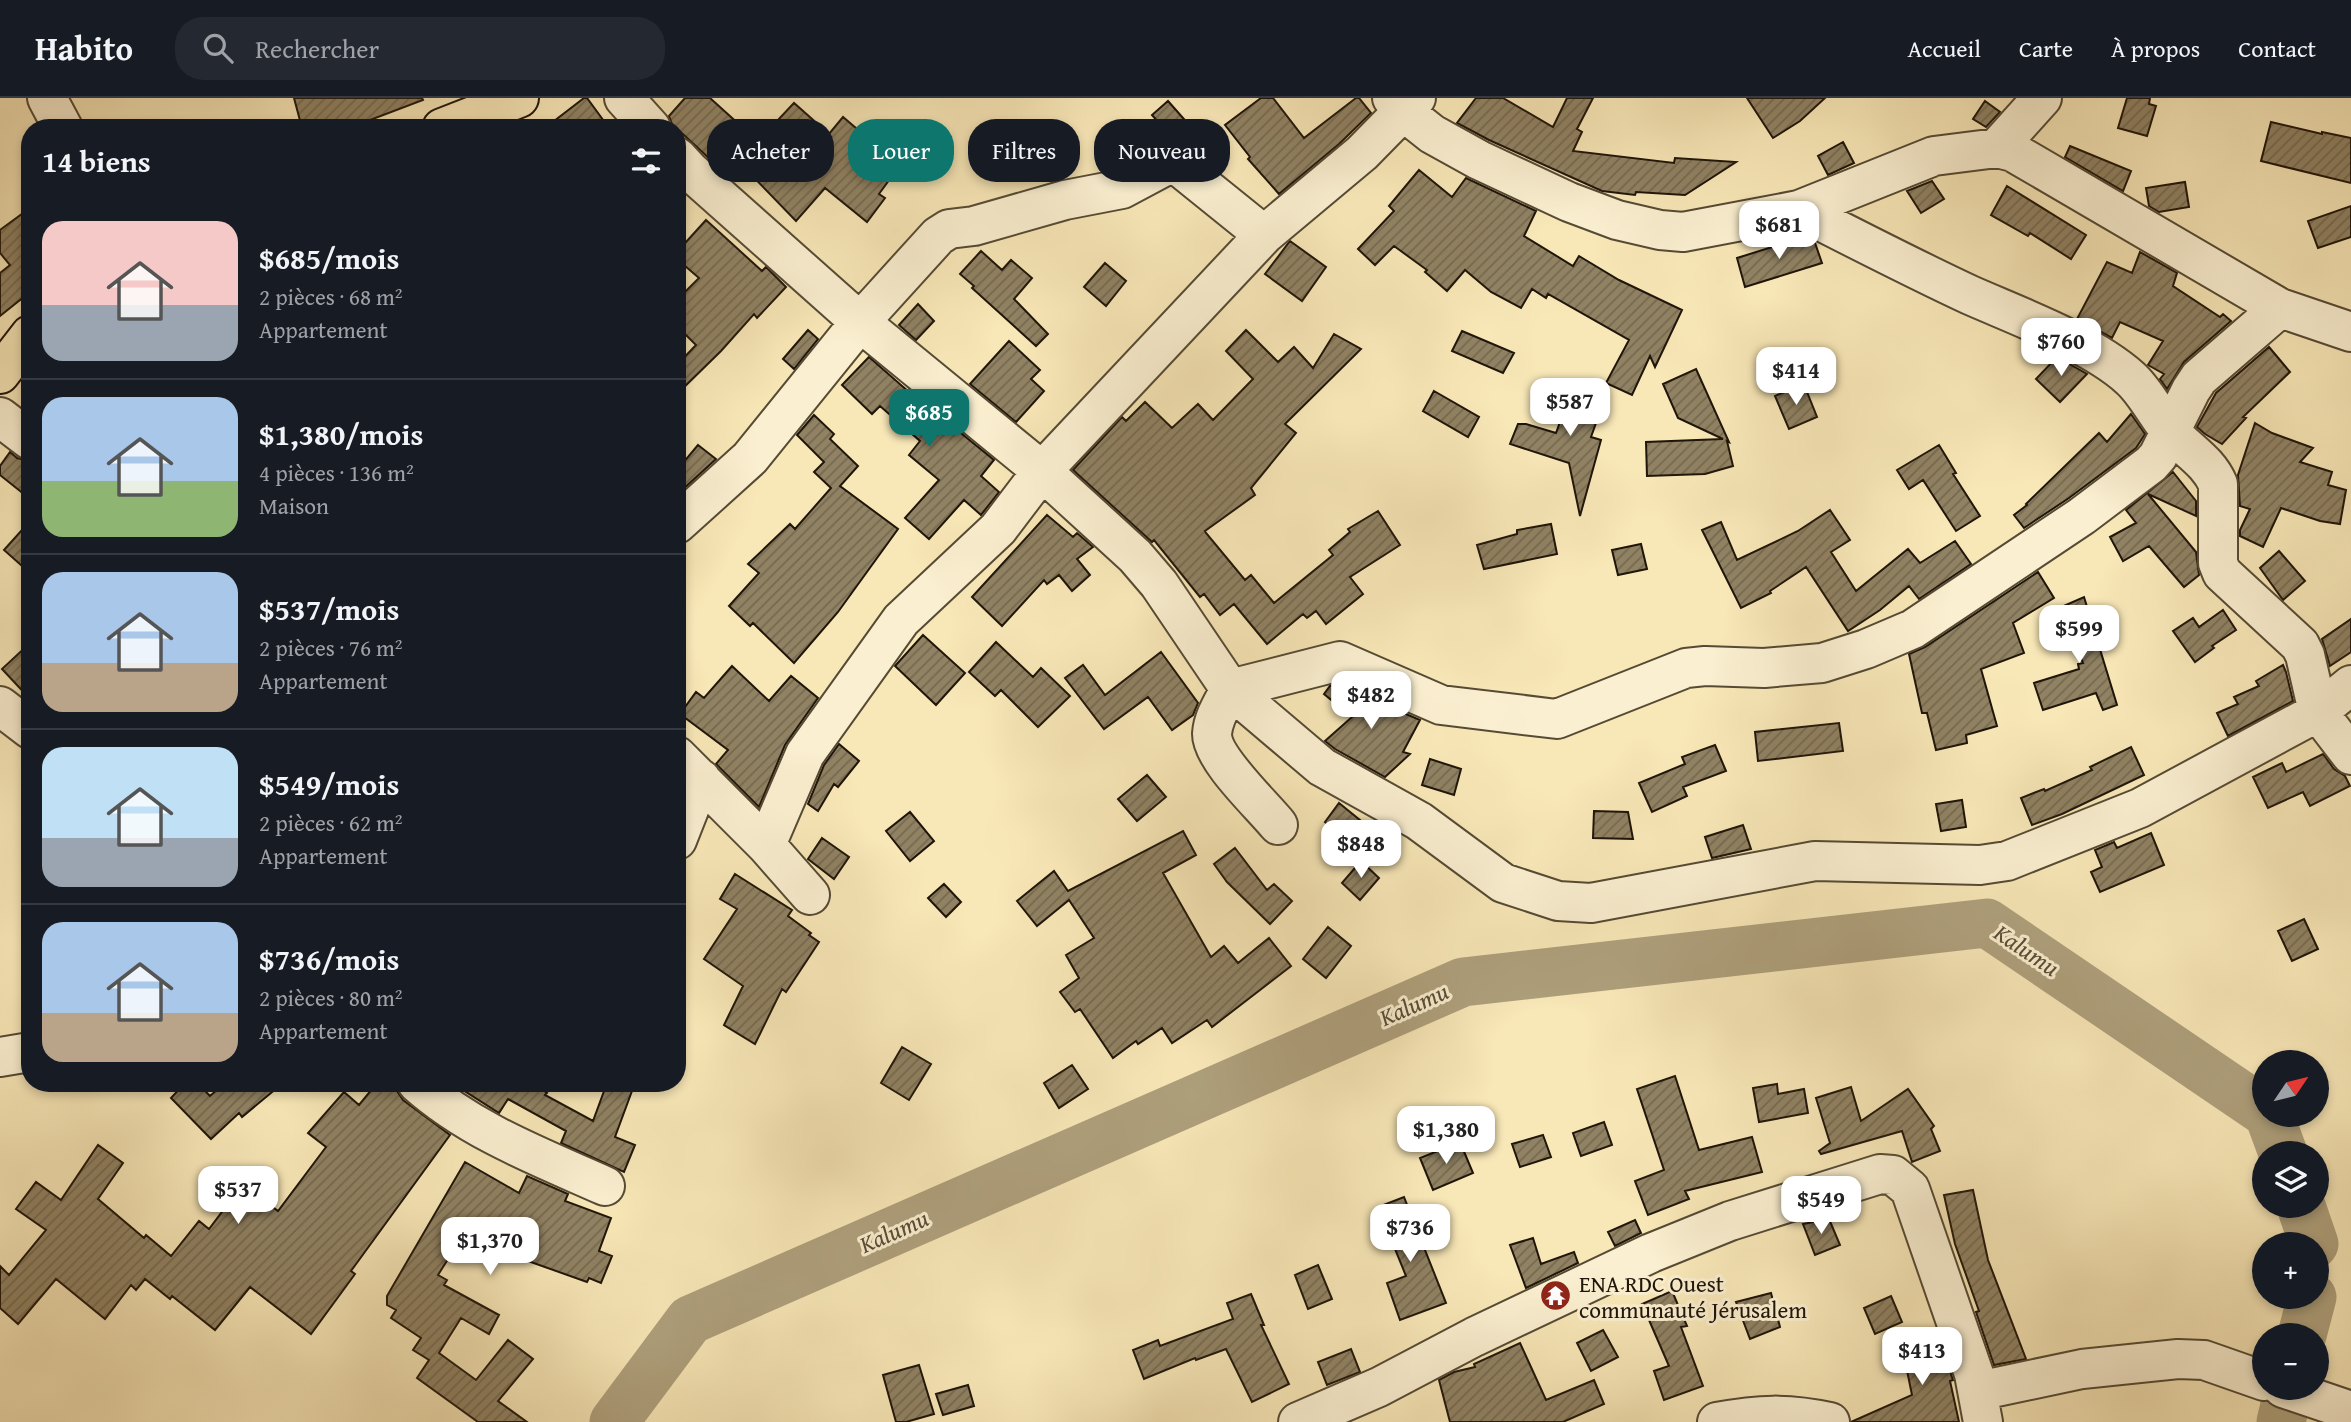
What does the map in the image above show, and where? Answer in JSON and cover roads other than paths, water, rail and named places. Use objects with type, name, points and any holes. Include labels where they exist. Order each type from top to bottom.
[{"type":"main road","points":[[465,119],[519,98]]},
{"type":"main road","points":[[0,374],[21,347]]},
{"type":"street","points":[[47,98],[58,119]]},
{"type":"street","points":[[624,98],[643,119]]},
{"type":"street","points":[[1997,148],[2042,98]]},
{"type":"street","points":[[766,845],[805,754],[901,620],[998,529],[1042,471],[1264,235],[1362,153],[1404,102],[1432,134],[1479,160],[1569,202],[1617,220],[1660,230],[1683,232],[1799,210],[1934,156],[1997,148],[2013,152],[2280,308],[2351,332]]},
{"type":"street","points":[[686,516],[750,458],[860,322],[938,236],[949,229],[974,226],[1065,200],[1122,189],[1167,165],[1176,164],[1264,235]]},
{"type":"street","points":[[686,174],[1042,471],[1147,569],[1230,689],[1322,767],[1419,821],[1503,883],[1558,901],[1578,903],[1815,861],[1980,865],[2007,861],[2140,808],[2318,712],[2351,685]]},
{"type":"street","points":[[1799,210],[1919,271],[2085,348],[2129,377],[2170,432],[2213,472],[2218,484],[2218,564],[2222,573],[2300,646],[2305,655],[2318,712],[2351,755]]},
{"type":"street","points":[[1230,689],[1340,661],[1441,705],[1557,719],[1686,668],[1764,668],[1822,663],[1866,649],[1930,620],[2082,516],[2151,464],[2158,456],[2191,390],[2200,378],[2280,308]]},
{"type":"street","points":[[0,417],[21,432]]},
{"type":"street","points":[[1230,689],[1214,724],[1214,746],[1222,760],[1278,825]]},
{"type":"street","points":[[0,706],[21,722]]},
{"type":"street","points":[[689,768],[766,845],[810,894]]},
{"type":"street","points":[[686,786],[689,768]]},
{"type":"street","points":[[0,1057],[21,1054]]},
{"type":"street","points":[[428,1092],[494,1136],[605,1186]]},
{"type":"street","points":[[1298,1422],[1379,1387],[1487,1331],[1651,1253],[1730,1221],[1880,1174],[1893,1175],[1910,1189],[1980,1406],[2082,1368],[2178,1359],[2204,1360],[2252,1377]]},
{"type":"street","points":[[2317,1400],[2345,1410]]},
{"type":"street","points":[[1717,1422],[1748,1416],[1788,1414],[1830,1422]]},
{"type":"waterway","name":"Kalumu","points":[[614,1422],[690,1320],[1463,982],[1987,923],[2252,1103]]},
{"type":"waterway","name":"Kalumu","points":[[2273,1127],[2279,1141]]},
{"type":"waterway","name":"Kalumu","points":[[2305,1218],[2310,1232]]},
{"type":"waterway","name":"Kalumu","points":[[2305,1323],[2309,1309]]},
{"type":"waterway","name":"Kalumu","points":[[2281,1422],[2286,1400]]},
{"type":"place","name":"ENA RDC Ouest communauté Jérusalem","points":[[1556,1296]]}]
